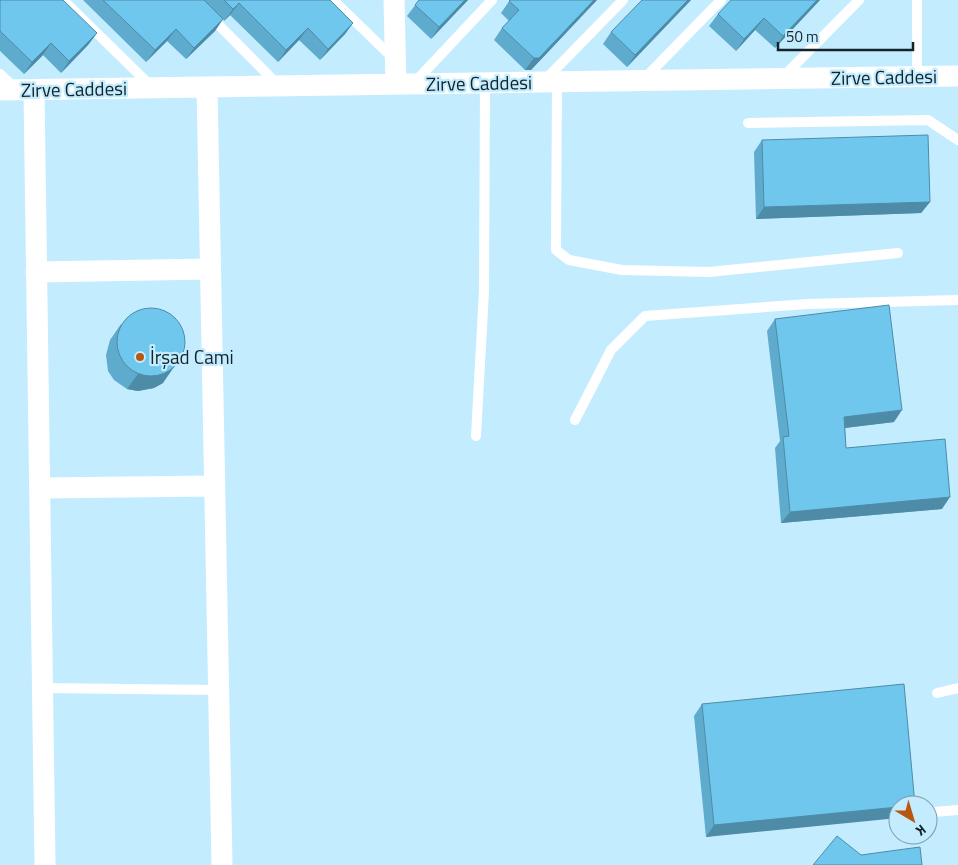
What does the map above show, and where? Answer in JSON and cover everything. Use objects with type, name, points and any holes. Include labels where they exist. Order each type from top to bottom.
[{"type":"street","points":[[394,0],[395,60],[404,84]]},
{"type":"street","name":"Zirve Caddesi","points":[[17,90],[958,76]]},
{"type":"street","points":[[207,87],[222,865]]},
{"type":"street","points":[[17,90],[36,272],[45,865]]},
{"type":"street","points":[[36,272],[210,269]]},
{"type":"street","points":[[40,488],[214,486]]},
{"type":"lane","points":[[63,0],[153,88]]},
{"type":"lane","points":[[194,0],[278,86]]},
{"type":"lane","points":[[333,0],[395,60]]},
{"type":"lane","points":[[404,84],[492,0]]},
{"type":"lane","points":[[623,0],[550,82],[556,250],[569,260],[622,270],[709,272],[898,254]]},
{"type":"lane","points":[[643,80],[721,0]]},
{"type":"lane","points":[[782,78],[859,0]]},
{"type":"lane","points":[[917,0],[917,76]]},
{"type":"lane","points":[[0,74],[17,90]]},
{"type":"lane","points":[[476,436],[484,291],[485,83]]},
{"type":"lane","points":[[748,123],[928,120],[958,140]]},
{"type":"lane","points":[[575,420],[611,350],[645,316],[806,304],[958,300]]},
{"type":"lane","points":[[42,688],[218,690]]},
{"type":"lane","points":[[936,693],[958,688]]},
{"type":"lane","points":[[938,812],[958,810]]},
{"type":"building","points":[[0,0],[63,0],[97,33],[69,61],[51,43],[32,62],[0,31]]},
{"type":"building","points":[[103,0],[204,0],[223,19],[194,48],[176,29],[155,50]]},
{"type":"building","points":[[224,0],[330,0],[353,23],[328,49],[308,28],[286,50],[239,3],[233,9]]},
{"type":"building","points":[[419,0],[465,0],[439,27],[415,5]]},
{"type":"building","points":[[510,0],[594,0],[539,58],[534,58],[502,28],[519,10]]},
{"type":"building","points":[[642,0],[688,0],[635,55],[611,32]]},
{"type":"building","points":[[731,0],[817,0],[783,36],[764,18],[744,39],[718,14]]},
{"type":"building","points":[[928,135],[930,202],[764,207],[762,140]]},
{"type":"building","points":[[889,305],[902,410],[844,417],[846,448],[945,439],[950,497],[790,512],[783,437],[789,436],[775,319]]},
{"type":"building","name":"İrşad Cami","points":[[151,308],[164,311],[175,318],[182,329],[185,342],[182,355],[175,366],[164,373],[151,376],[138,373],[127,366],[120,355],[117,342],[120,329],[127,318],[138,311]]},
{"type":"building","points":[[904,684],[914,795],[888,795],[888,808],[714,825],[702,704]]},
{"type":"building","points":[[837,836],[861,855],[920,847],[922,865],[813,865]]},
{"type":"place","name":"İrşad Cami","points":[[140,357]]}]
